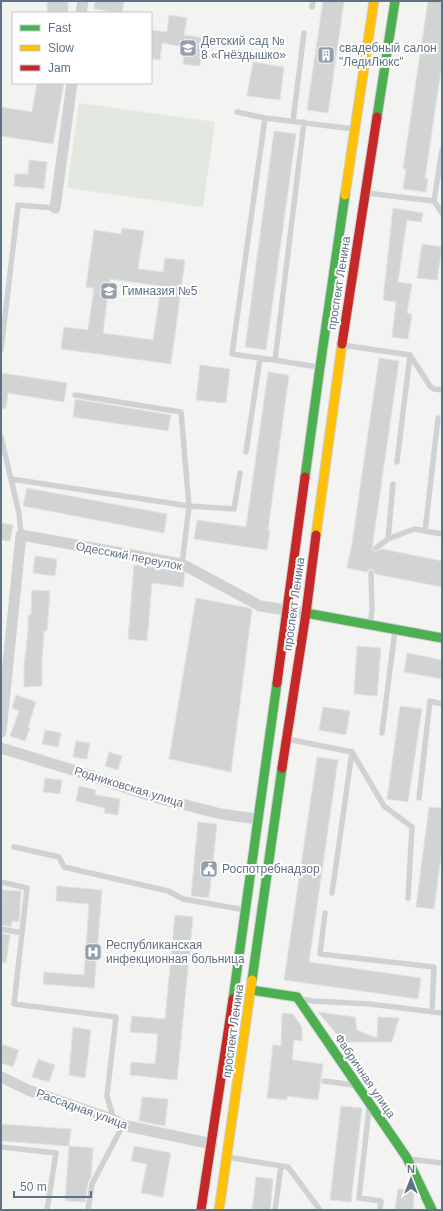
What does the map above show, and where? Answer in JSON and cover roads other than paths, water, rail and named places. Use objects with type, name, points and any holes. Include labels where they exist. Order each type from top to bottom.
[{"type":"main road","name":"проспект Ленина","points":[[201,1210],[212,1144],[258,819],[354,129],[374,1]]},
{"type":"main road","name":"проспект Ленина","points":[[219,1210],[286,739],[306,613],[342,344],[395,1]]},
{"type":"main road","name":"Одесский переулок","points":[[306,613],[442,638]]},
{"type":"main road","points":[[251,990],[297,998]]},
{"type":"main road","name":"Фабричная улица","points":[[297,998],[356,1086],[407,1158],[432,1210]]},
{"type":"street","points":[[81,12],[83,1]]},
{"type":"street","points":[[55,208],[72,84]]},
{"type":"street","points":[[1,732],[21,535]]},
{"type":"street","name":"Одесский переулок","points":[[21,535],[182,564],[260,606],[306,613]]},
{"type":"street","name":"Родниковская улица","points":[[1,748],[154,797],[221,814],[258,819]]},
{"type":"street","name":"Рассадная улица","points":[[1,1077],[28,1090],[118,1123],[212,1144]]},
{"type":"lane","points":[[312,8],[313,1]]},
{"type":"lane","points":[[293,121],[304,33]]},
{"type":"lane","points":[[236,112],[265,118],[354,129]]},
{"type":"lane","points":[[265,118],[232,354],[320,367]]},
{"type":"lane","points":[[275,360],[304,122]]},
{"type":"lane","points":[[442,150],[434,201],[442,213]]},
{"type":"lane","points":[[365,193],[434,201]]},
{"type":"lane","points":[[1,350],[18,205],[55,208]]},
{"type":"lane","points":[[342,344],[410,355],[430,386],[434,389],[442,390]]},
{"type":"lane","points":[[396,462],[410,355]]},
{"type":"lane","points":[[246,452],[260,358]]},
{"type":"lane","points":[[75,395],[180,412],[189,506],[182,564]]},
{"type":"lane","points":[[425,531],[438,418]]},
{"type":"lane","points":[[1,437],[19,513],[21,535]]},
{"type":"lane","points":[[12,479],[189,506],[234,509],[240,473]]},
{"type":"lane","points":[[388,539],[393,484]]},
{"type":"lane","points":[[376,548],[388,539],[414,529],[442,534]]},
{"type":"lane","points":[[370,625],[372,610],[371,573]]},
{"type":"lane","points":[[382,733],[395,630]]},
{"type":"lane","points":[[419,798],[430,701],[442,704]]},
{"type":"lane","points":[[286,739],[352,752],[384,806],[412,827],[408,898]]},
{"type":"lane","points":[[332,893],[352,752]]},
{"type":"lane","points":[[14,847],[59,857],[64,867],[168,891],[183,899],[245,910]]},
{"type":"lane","points":[[1,882],[27,888],[14,1004],[116,1017],[107,1096],[118,1123],[92,1184],[88,1210]]},
{"type":"lane","points":[[325,913],[320,954],[434,967],[432,1012]]},
{"type":"lane","points":[[1,929],[22,933]]},
{"type":"lane","points":[[297,998],[313,1001],[370,1004],[442,1013]]},
{"type":"lane","points":[[324,1081],[356,1086]]},
{"type":"lane","points":[[370,1105],[359,1198],[381,1201],[380,1210]]},
{"type":"lane","points":[[1,1147],[56,1153],[47,1210]]},
{"type":"lane","points":[[227,1157],[288,1167],[320,1210]]},
{"type":"lane","points":[[407,1158],[442,1163]]},
{"type":"lane","points":[[275,1210],[281,1166]]},
{"type":"place","name":"Детский сад № 8 «Гнёздышко»","points":[[188,48]]},
{"type":"place","name":"свадебный салон \"ЛедиЛюкс\"","points":[[326,55]]},
{"type":"place","name":"Гимназия №5","points":[[109,291]]},
{"type":"place","name":"Роспотребнадзор","points":[[209,869]]},
{"type":"place","name":"Республиканская инфекционная больница","points":[[93,952]]}]
